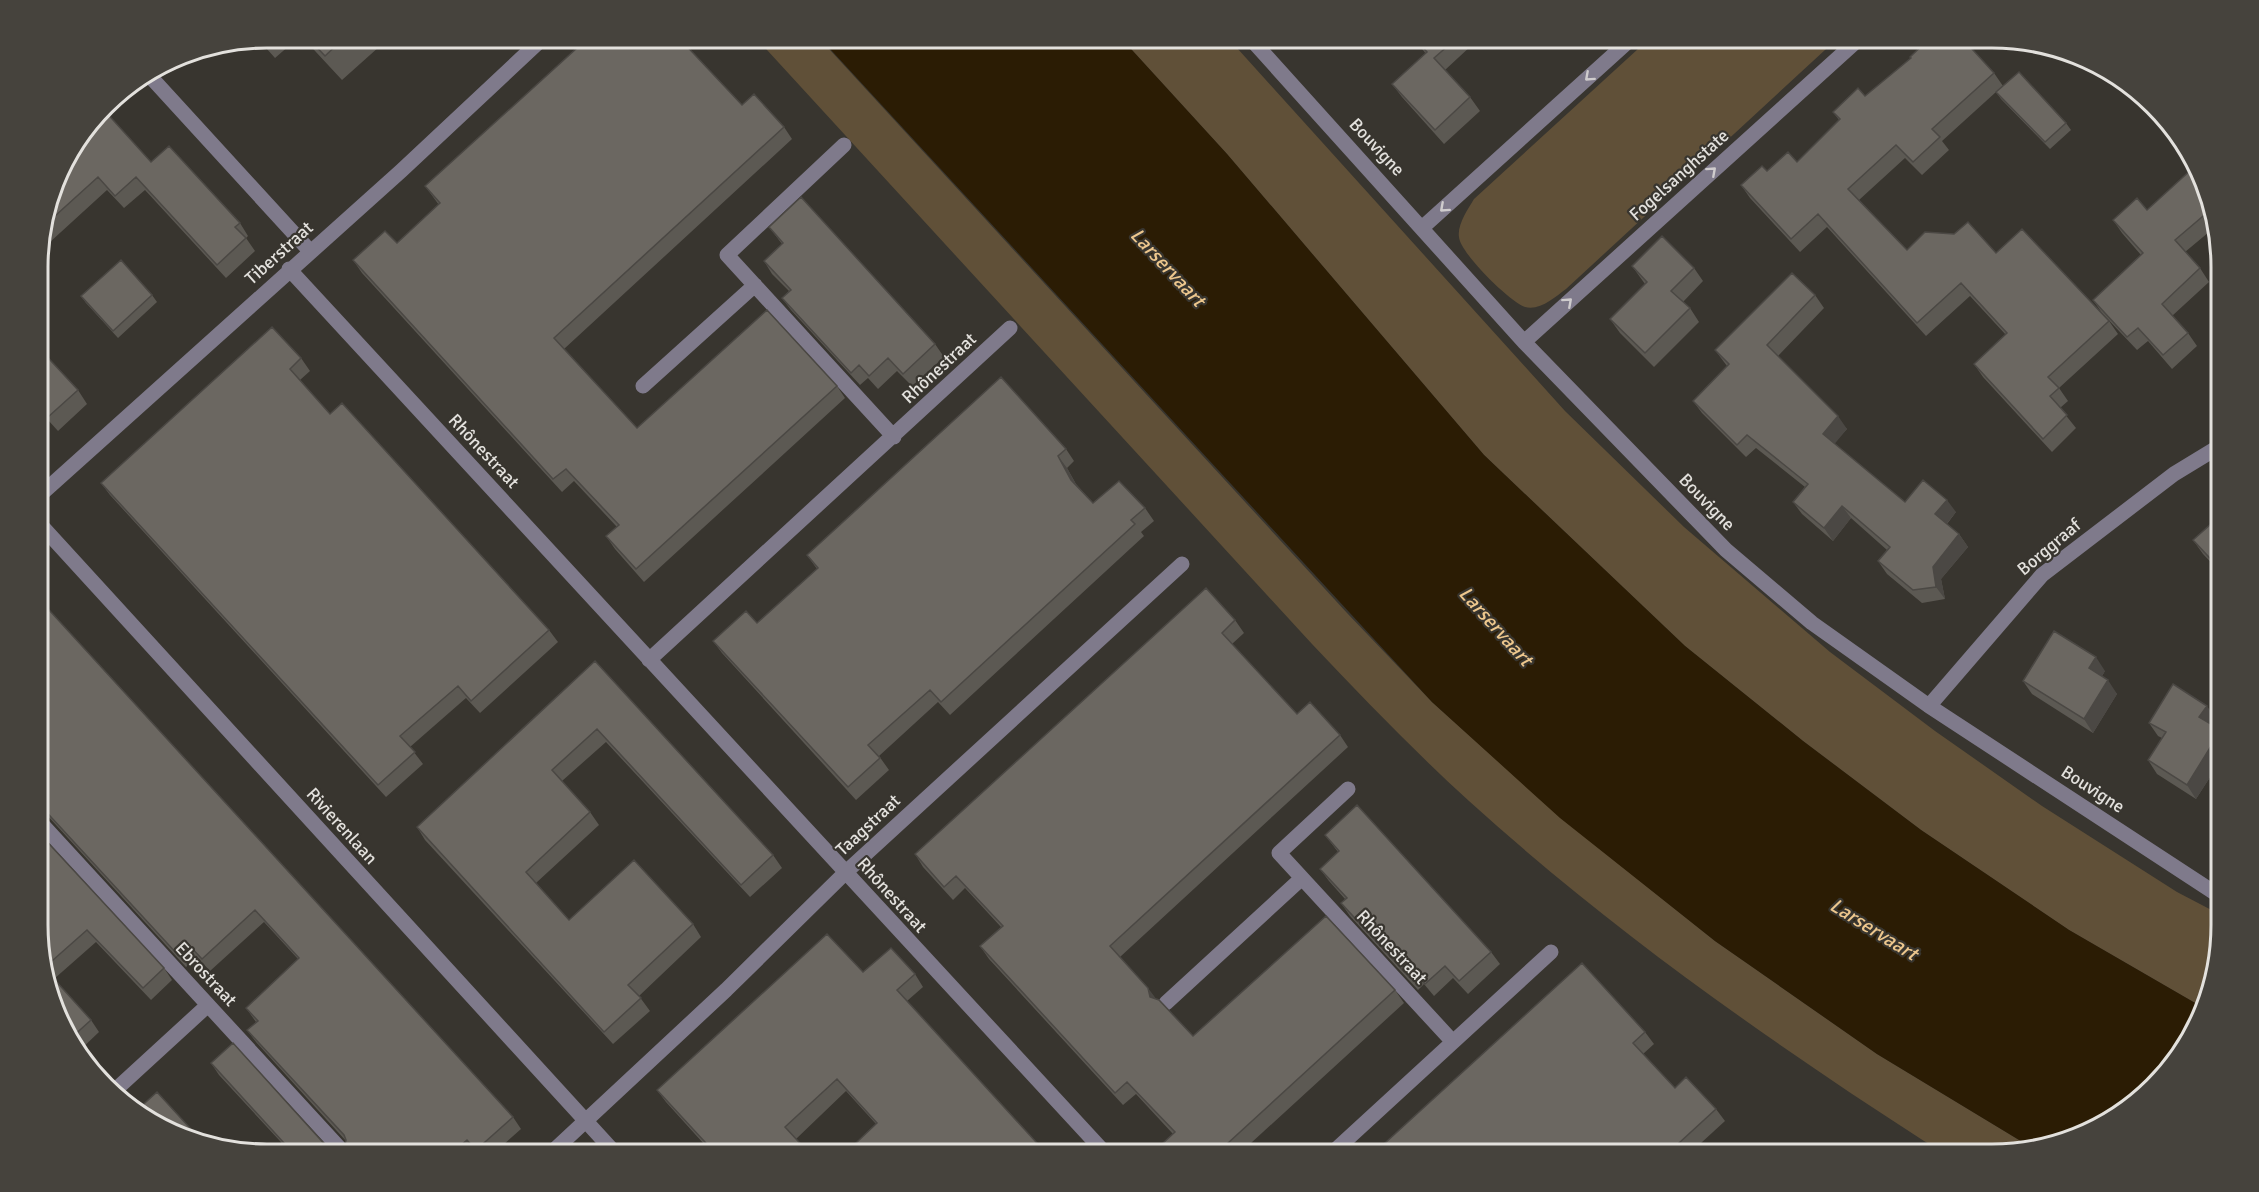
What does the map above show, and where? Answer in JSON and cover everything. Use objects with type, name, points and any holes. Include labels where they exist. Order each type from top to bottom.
[{"type":"street","name":"Tiberstraat","points":[[48,488],[289,269],[401,171],[532,48]]},
{"type":"street","name":"Bouvigne","points":[[1259,48],[1423,227],[1524,342],[1726,550],[1812,623],[1929,706],[2211,890]]},
{"type":"street","points":[[1423,227],[1621,48]]},
{"type":"street","name":"Fogelsanghstate","points":[[1524,342],[1849,48]]},
{"type":"street","points":[[153,80],[310,251]]},
{"type":"street","points":[[844,145],[728,255],[894,437]]},
{"type":"street","name":"Rhônestraat","points":[[289,269],[1097,1144]]},
{"type":"street","points":[[644,386],[755,285]]},
{"type":"street","name":"Rhônestraat","points":[[649,660],[1010,328]]},
{"type":"street","name":"Borggraaf","points":[[1929,706],[2042,575],[2174,474],[2211,451]]},
{"type":"street","name":"Rivierenlaan","points":[[48,534],[607,1144]]},
{"type":"street","name":"Taagstraat","points":[[560,1144],[726,990],[846,872],[1182,564]]},
{"type":"street","name":"Rhônestraat","points":[[1348,789],[1279,853],[1453,1042]]},
{"type":"street","name":"Ebrostraat","points":[[48,831],[335,1144]]},
{"type":"street","points":[[1166,1003],[1302,878]]},
{"type":"street","points":[[1342,1144],[1551,952]]},
{"type":"street","points":[[119,1086],[208,1005]]},
{"type":"shaded area","points":[[765,48],[828,48],[1347,613],[1432,702],[1560,817],[1715,941],[1877,1054],[2022,1142],[2006,1144],[1929,1144],[1747,1022],[1633,938],[1523,848],[1428,763],[1312,644]]},
{"type":"shaded area","points":[[1130,48],[1237,48],[1565,411],[1684,527],[1830,652],[1935,731],[2042,806],[2177,892],[2211,910],[2211,939],[2207,968],[2196,1004],[2069,930],[1921,830],[1803,741],[1685,646],[1484,455],[1227,154]]},
{"type":"shaded area","points":[[1639,48],[1827,48],[1566,289],[1542,305],[1531,308],[1518,303],[1498,287],[1468,254],[1459,237],[1459,232],[1474,199]]},
{"type":"water","name":"Larservaart","points":[[829,48],[1130,48],[1227,154],[1484,455],[1685,646],[1803,741],[1921,830],[2069,930],[2196,1004],[2194,1009],[2182,1034],[2166,1058],[2147,1080],[2125,1099],[2101,1115],[2076,1127],[2049,1137],[2022,1142],[1877,1054],[1715,941],[1560,818],[1432,702]]},
{"type":"building","points":[[317,48],[333,48],[325,56]]},
{"type":"building","points":[[577,48],[688,48],[742,105],[754,94],[784,127],[554,338],[637,428],[767,310],[837,386],[636,569],[606,536],[619,525],[566,469],[553,479],[353,260],[385,231],[397,243],[440,203],[425,186]]},
{"type":"building","points":[[1423,48],[1446,48],[1434,58],[1470,97],[1435,130],[1392,84],[1427,52]]},
{"type":"building","points":[[1919,48],[1971,48],[1994,73],[1932,129],[1940,137],[1913,162],[1896,145],[1848,189],[1907,250],[1925,232],[1954,234],[1968,222],[1996,253],[2022,229],[2109,321],[2048,377],[2059,388],[2050,396],[2067,415],[2043,439],[1974,364],[2007,333],[1961,283],[1917,323],[1818,214],[1791,239],[1741,185],[1762,166],[1767,171],[1788,152],[1797,162],[1840,119],[1833,112],[1858,88],[1865,96]]},
{"type":"building","points":[[2019,72],[2066,123],[2045,142],[1996,92]]},
{"type":"building","points":[[109,115],[151,162],[169,146],[240,223],[235,227],[246,238],[217,265],[136,177],[115,196],[98,177],[53,217],[65,183],[77,158]]},
{"type":"building","points":[[2189,172],[2205,214],[2175,240],[2200,268],[2162,304],[2188,333],[2163,355],[2138,328],[2127,337],[2093,300],[2143,253],[2113,220],[2137,198],[2147,210]]},
{"type":"building","points":[[801,197],[935,344],[903,374],[888,358],[869,376],[859,365],[851,373],[782,298],[791,290],[764,261],[783,243],[769,227]]},
{"type":"building","points":[[1662,236],[1694,268],[1671,291],[1690,308],[1645,353],[1610,319],[1647,282],[1632,266]]},
{"type":"building","points":[[121,260],[152,295],[113,331],[81,296]]},
{"type":"building","points":[[1792,273],[1815,295],[1767,345],[1838,416],[1823,434],[1905,502],[1923,480],[1947,500],[1935,514],[1959,534],[1933,567],[1936,587],[1913,590],[1878,561],[1890,547],[1842,506],[1824,528],[1793,502],[1808,484],[1747,435],[1737,445],[1693,401],[1729,364],[1715,350]]},
{"type":"building","points":[[272,327],[301,358],[290,369],[330,414],[342,403],[549,630],[471,701],[458,686],[400,736],[415,752],[378,785],[101,483]]},
{"type":"building","points":[[48,358],[78,390],[48,417]]},
{"type":"building","points":[[1001,377],[1066,449],[1058,456],[1071,480],[1093,503],[1119,481],[1145,508],[1131,520],[1135,524],[941,702],[930,690],[868,745],[880,758],[848,787],[713,641],[746,611],[757,623],[818,568],[807,555]]},
{"type":"building","points":[[2211,524],[2211,559],[2193,540]]},
{"type":"building","points":[[1206,588],[1235,620],[1222,633],[1297,714],[1310,702],[1340,735],[1110,946],[1148,988],[1150,997],[1159,1000],[1193,1036],[1326,916],[1395,990],[1227,1144],[1162,1144],[1175,1132],[1127,1082],[1115,1093],[980,946],[1003,926],[956,876],[944,887],[915,854]]},
{"type":"building","points":[[48,609],[513,1117],[483,1144],[471,1144],[467,1140],[462,1144],[345,1144],[344,1135],[247,1030],[258,1021],[246,1008],[299,958],[255,910],[202,959],[189,945],[178,955],[48,814]]},
{"type":"building","points":[[2054,631],[2096,657],[2089,668],[2108,680],[2084,719],[2023,681]]},
{"type":"building","points":[[595,661],[773,855],[741,885],[597,729],[552,770],[590,812],[526,872],[569,920],[634,860],[693,924],[628,985],[641,998],[604,1032],[417,827]]},
{"type":"building","points":[[2173,684],[2207,706],[2199,717],[2211,724],[2211,746],[2187,785],[2148,760],[2166,732],[2149,723]]},
{"type":"building","points":[[1357,805],[1491,952],[1459,981],[1445,966],[1425,984],[1415,972],[1409,977],[1341,903],[1347,898],[1320,869],[1339,851],[1325,835]]},
{"type":"building","points":[[48,843],[164,968],[143,988],[87,930],[51,962],[48,939]]},
{"type":"building","points":[[827,934],[863,972],[891,948],[915,974],[897,990],[1038,1144],[857,1144],[877,1123],[837,1079],[785,1127],[801,1144],[707,1144],[657,1090]]},
{"type":"building","points":[[1582,963],[1645,1032],[1633,1043],[1675,1088],[1686,1077],[1716,1109],[1678,1144],[1384,1144]]},
{"type":"building","points":[[54,979],[91,1020],[77,1033]]},
{"type":"building","points":[[233,1043],[324,1144],[285,1144],[211,1063]]},
{"type":"building","points":[[157,1092],[192,1130],[158,1115],[142,1105]]}]
